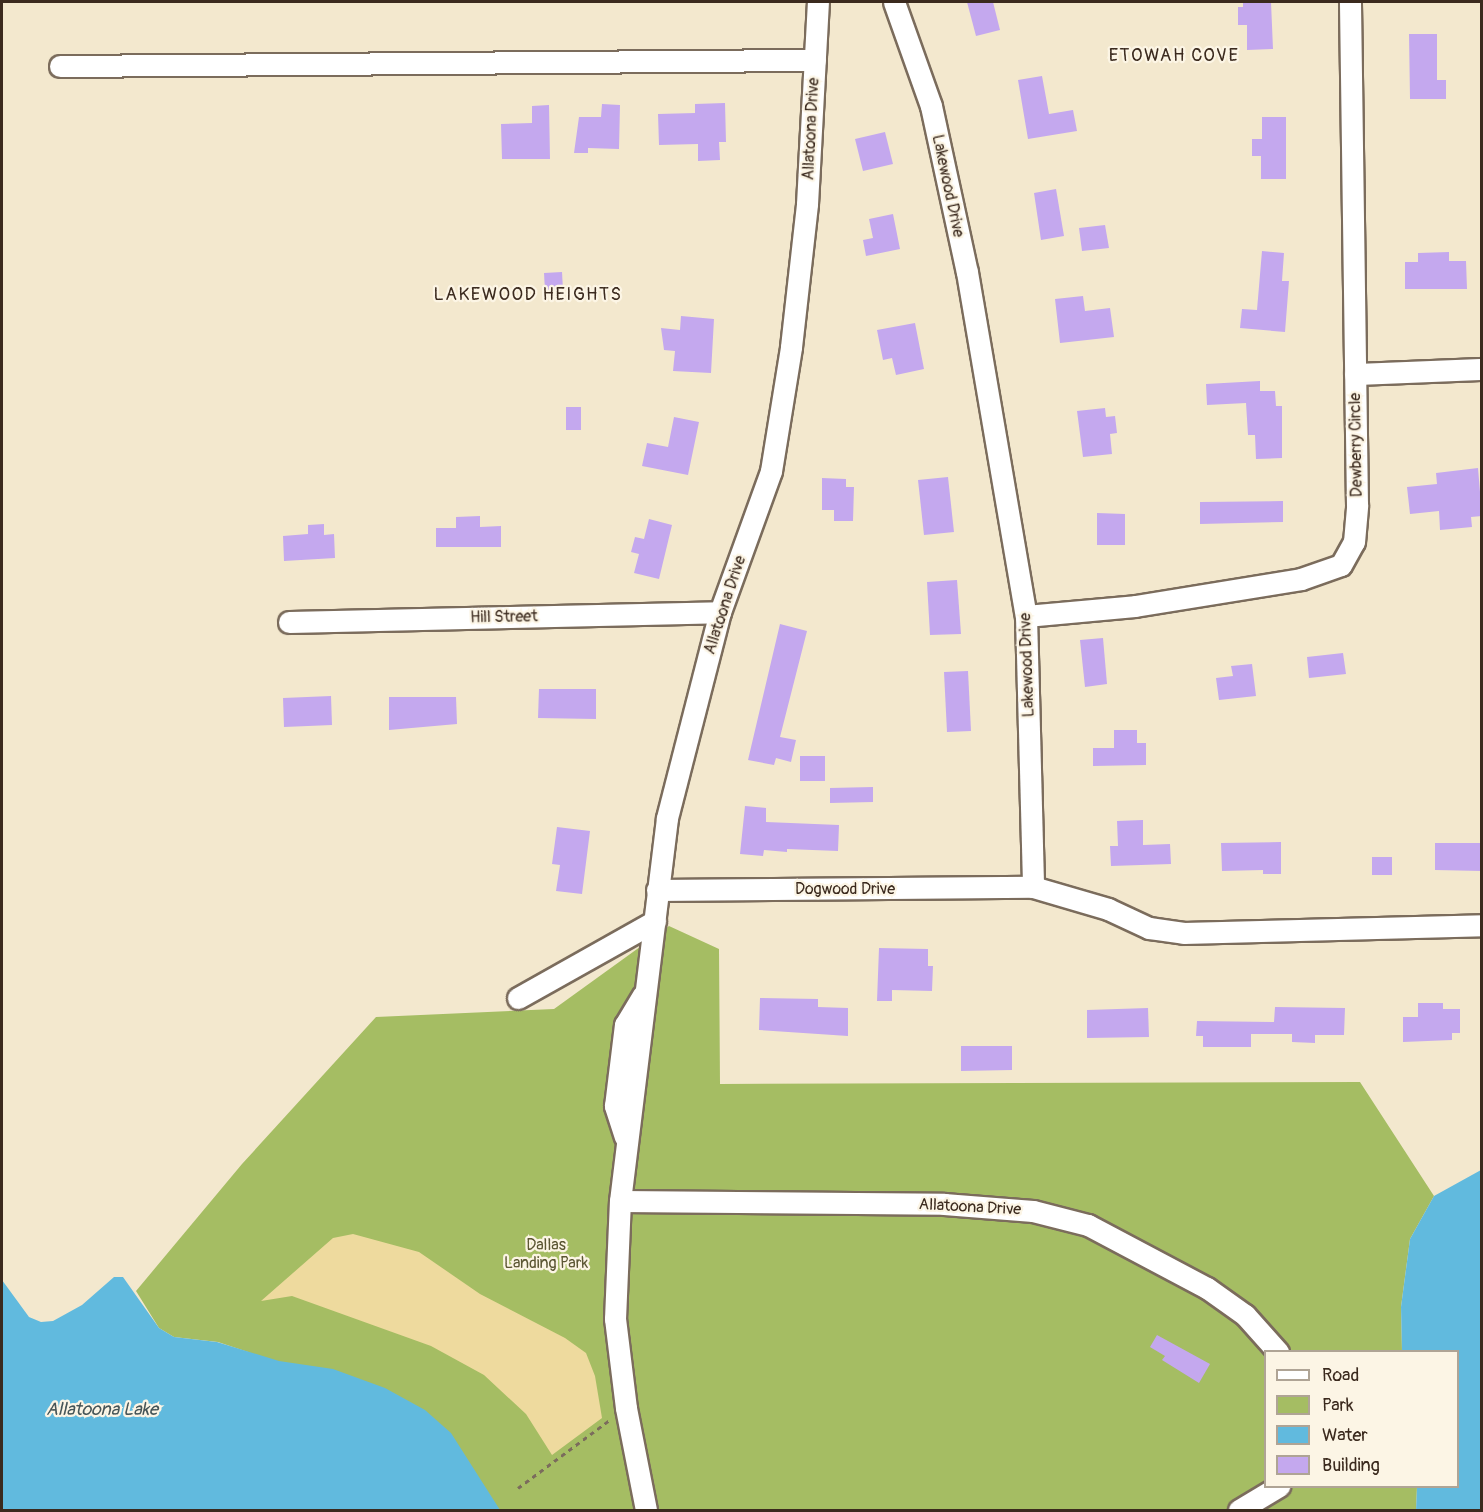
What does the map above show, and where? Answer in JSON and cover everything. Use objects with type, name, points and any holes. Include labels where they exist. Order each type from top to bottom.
[{"type":"street","name":"Allatoona Drive","points":[[646,1510],[626,1408],[615,1319],[620,1201],[627,1143],[615,1106],[625,1025],[646,990],[667,818],[720,612],[771,471],[791,347],[807,204],[818,2]]},
{"type":"street","name":"Lakewood Drive","points":[[894,2],[931,106],[967,272],[1026,616],[1033,887]]},
{"type":"street","name":"Dewberry Circle","points":[[1026,616],[1135,606],[1301,579],[1341,565],[1354,542],[1357,505],[1350,2]]},
{"type":"street","points":[[60,66],[815,60]]},
{"type":"street","points":[[1355,374],[1482,369]]},
{"type":"street","name":"Hill Street","points":[[289,622],[720,612]]},
{"type":"street","points":[[1033,887],[1108,909],[1149,928],[1184,933],[1482,925]]},
{"type":"street","name":"Dogwood Drive","points":[[657,890],[1033,887]]},
{"type":"street","points":[[518,998],[655,921]]},
{"type":"street","name":"Allatoona Drive","points":[[620,1201],[944,1204],[1033,1211],[1088,1225],[1199,1284],[1245,1315],[1276,1350]]},
{"type":"street","points":[[1239,1510],[1276,1488]]},
{"type":"path","points":[[518,1488],[626,1408]]},
{"type":"green space","name":"Dallas Landing Park","points":[[669,926],[719,949],[720,1084],[1360,1082],[1434,1196],[1410,1239],[1401,1307],[1402,1350],[1264,1350],[1264,1488],[1417,1488],[1416,1510],[489,1510],[248,1352],[218,1342],[174,1337],[159,1328],[136,1291],[242,1164],[376,1017],[554,1009]]},
{"type":"sand","points":[[353,1234],[419,1252],[480,1294],[565,1338],[586,1353],[595,1376],[602,1418],[552,1455],[526,1414],[484,1375],[431,1346],[292,1296],[261,1301],[333,1238]]},
{"type":"water","points":[[1481,1170],[1481,1510],[1416,1510],[1417,1488],[1459,1488],[1459,1350],[1402,1350],[1401,1307],[1410,1239],[1434,1196]]},
{"type":"water","name":"Allatoona Lake","points":[[114,1277],[123,1277],[159,1328],[174,1337],[217,1342],[279,1361],[333,1369],[385,1388],[425,1410],[451,1433],[500,1510],[2,1510],[2,1280],[29,1317],[41,1322],[53,1321],[82,1305]]},
{"type":"building","points":[[967,2],[993,2],[1000,30],[976,36]]},
{"type":"building","points":[[1243,2],[1271,2],[1273,49],[1247,50],[1247,25],[1238,25],[1238,7],[1243,7]]},
{"type":"building","points":[[1409,34],[1437,34],[1437,80],[1446,80],[1446,99],[1410,99]]},
{"type":"building","points":[[1042,76],[1049,114],[1073,110],[1077,131],[1028,139],[1018,80]]},
{"type":"building","points":[[725,103],[726,142],[719,142],[720,160],[698,161],[698,144],[659,145],[658,114],[695,113],[695,104]]},
{"type":"building","points":[[602,104],[620,105],[619,149],[588,148],[588,153],[574,153],[579,117],[601,117]]},
{"type":"building","points":[[549,105],[550,159],[502,159],[501,124],[532,123],[532,106]]},
{"type":"building","points":[[1262,117],[1286,117],[1286,179],[1261,179],[1261,156],[1252,156],[1252,139],[1262,139]]},
{"type":"building","points":[[885,132],[893,164],[863,171],[855,139]]},
{"type":"building","points":[[1056,189],[1064,236],[1041,240],[1034,193]]},
{"type":"building","points":[[893,214],[900,249],[866,256],[863,240],[873,238],[869,219]]},
{"type":"building","points":[[1105,225],[1109,248],[1082,251],[1079,228]]},
{"type":"building","points":[[1262,251],[1284,253],[1282,281],[1289,281],[1285,332],[1240,328],[1242,309],[1257,310]]},
{"type":"building","points":[[1449,252],[1449,261],[1466,261],[1467,289],[1405,289],[1405,262],[1418,262],[1418,253]]},
{"type":"building","points":[[562,272],[563,290],[545,291],[544,273]]},
{"type":"building","points":[[1083,296],[1085,311],[1110,308],[1114,337],[1060,343],[1055,299]]},
{"type":"building","points":[[681,316],[714,319],[711,373],[673,371],[675,351],[664,350],[661,328],[680,330]]},
{"type":"building","points":[[915,323],[924,369],[896,375],[892,358],[883,360],[877,330]]},
{"type":"building","points":[[1260,381],[1260,391],[1275,391],[1276,406],[1282,406],[1282,458],[1256,459],[1255,435],[1248,435],[1246,403],[1207,405],[1206,384]]},
{"type":"building","points":[[566,407],[581,407],[581,430],[566,430]]},
{"type":"building","points":[[1105,408],[1106,417],[1115,416],[1117,433],[1110,434],[1112,454],[1083,457],[1077,411]]},
{"type":"building","points":[[674,417],[699,422],[688,475],[642,466],[647,443],[668,447]]},
{"type":"building","points":[[1478,468],[1482,516],[1471,517],[1472,527],[1440,530],[1439,511],[1410,514],[1407,487],[1437,484],[1436,473]]},
{"type":"building","points":[[948,477],[954,532],[924,535],[918,480]]},
{"type":"building","points":[[822,478],[846,479],[846,487],[854,487],[853,521],[834,521],[834,510],[822,510]]},
{"type":"building","points":[[1283,501],[1283,522],[1200,524],[1200,502]]},
{"type":"building","points":[[1097,513],[1125,514],[1125,545],[1097,545]]},
{"type":"building","points":[[480,516],[480,527],[501,526],[501,547],[436,547],[436,528],[456,528],[456,517]]},
{"type":"building","points":[[649,519],[672,525],[659,579],[634,573],[639,554],[631,552],[635,537],[644,539]]},
{"type":"building","points":[[324,524],[324,535],[334,534],[335,558],[284,561],[283,536],[308,534],[308,525]]},
{"type":"building","points":[[957,580],[961,634],[930,635],[927,582]]},
{"type":"building","points":[[780,624],[807,631],[780,737],[796,740],[791,762],[776,758],[774,765],[748,760]]},
{"type":"building","points":[[1103,638],[1107,684],[1085,687],[1080,640]]},
{"type":"building","points":[[1343,653],[1346,674],[1309,678],[1307,657]]},
{"type":"building","points":[[1252,664],[1256,696],[1219,700],[1216,678],[1233,676],[1231,666]]},
{"type":"building","points":[[968,671],[971,731],[947,732],[944,672]]},
{"type":"building","points":[[539,689],[596,689],[596,719],[538,718]]},
{"type":"building","points":[[331,696],[332,725],[284,727],[283,698]]},
{"type":"building","points":[[389,697],[456,697],[457,724],[389,730]]},
{"type":"building","points":[[1114,730],[1137,730],[1137,743],[1146,743],[1146,765],[1093,766],[1093,748],[1114,748]]},
{"type":"building","points":[[800,756],[825,756],[825,781],[800,781]]},
{"type":"building","points":[[873,787],[873,802],[830,803],[830,788]]},
{"type":"building","points":[[745,806],[766,808],[766,822],[839,825],[838,851],[787,849],[787,852],[764,850],[763,856],[740,854]]},
{"type":"building","points":[[1143,820],[1143,845],[1170,844],[1171,864],[1111,866],[1110,846],[1118,846],[1117,821]]},
{"type":"building","points":[[557,827],[590,831],[582,894],[556,891],[560,865],[552,864]]},
{"type":"building","points":[[1281,842],[1281,874],[1263,874],[1263,870],[1222,871],[1221,843]]},
{"type":"building","points":[[1435,843],[1482,843],[1482,871],[1435,870]]},
{"type":"building","points":[[1372,857],[1392,857],[1392,875],[1372,875]]},
{"type":"building","points":[[879,948],[928,949],[928,966],[933,966],[932,991],[892,990],[892,1001],[877,1001]]},
{"type":"building","points":[[760,998],[818,999],[818,1007],[848,1008],[848,1036],[759,1030]]},
{"type":"building","points":[[1418,1003],[1443,1003],[1443,1009],[1460,1009],[1460,1033],[1452,1033],[1452,1040],[1403,1042],[1403,1017],[1418,1017]]},
{"type":"building","points":[[1275,1007],[1345,1008],[1344,1035],[1315,1035],[1315,1043],[1292,1042],[1292,1034],[1251,1034],[1251,1047],[1203,1047],[1203,1036],[1196,1036],[1197,1021],[1274,1022]]},
{"type":"building","points":[[1148,1008],[1149,1037],[1087,1038],[1087,1010]]},
{"type":"building","points":[[961,1046],[1012,1046],[1012,1070],[961,1071]]},
{"type":"building","points":[[1157,1335],[1210,1364],[1199,1383],[1162,1360],[1165,1356],[1150,1347]]},
{"type":"district","name":"ETOWAH COVE","points":[[1174,56]]},
{"type":"district","name":"LAKEWOOD HEIGHTS","points":[[528,295]]}]
